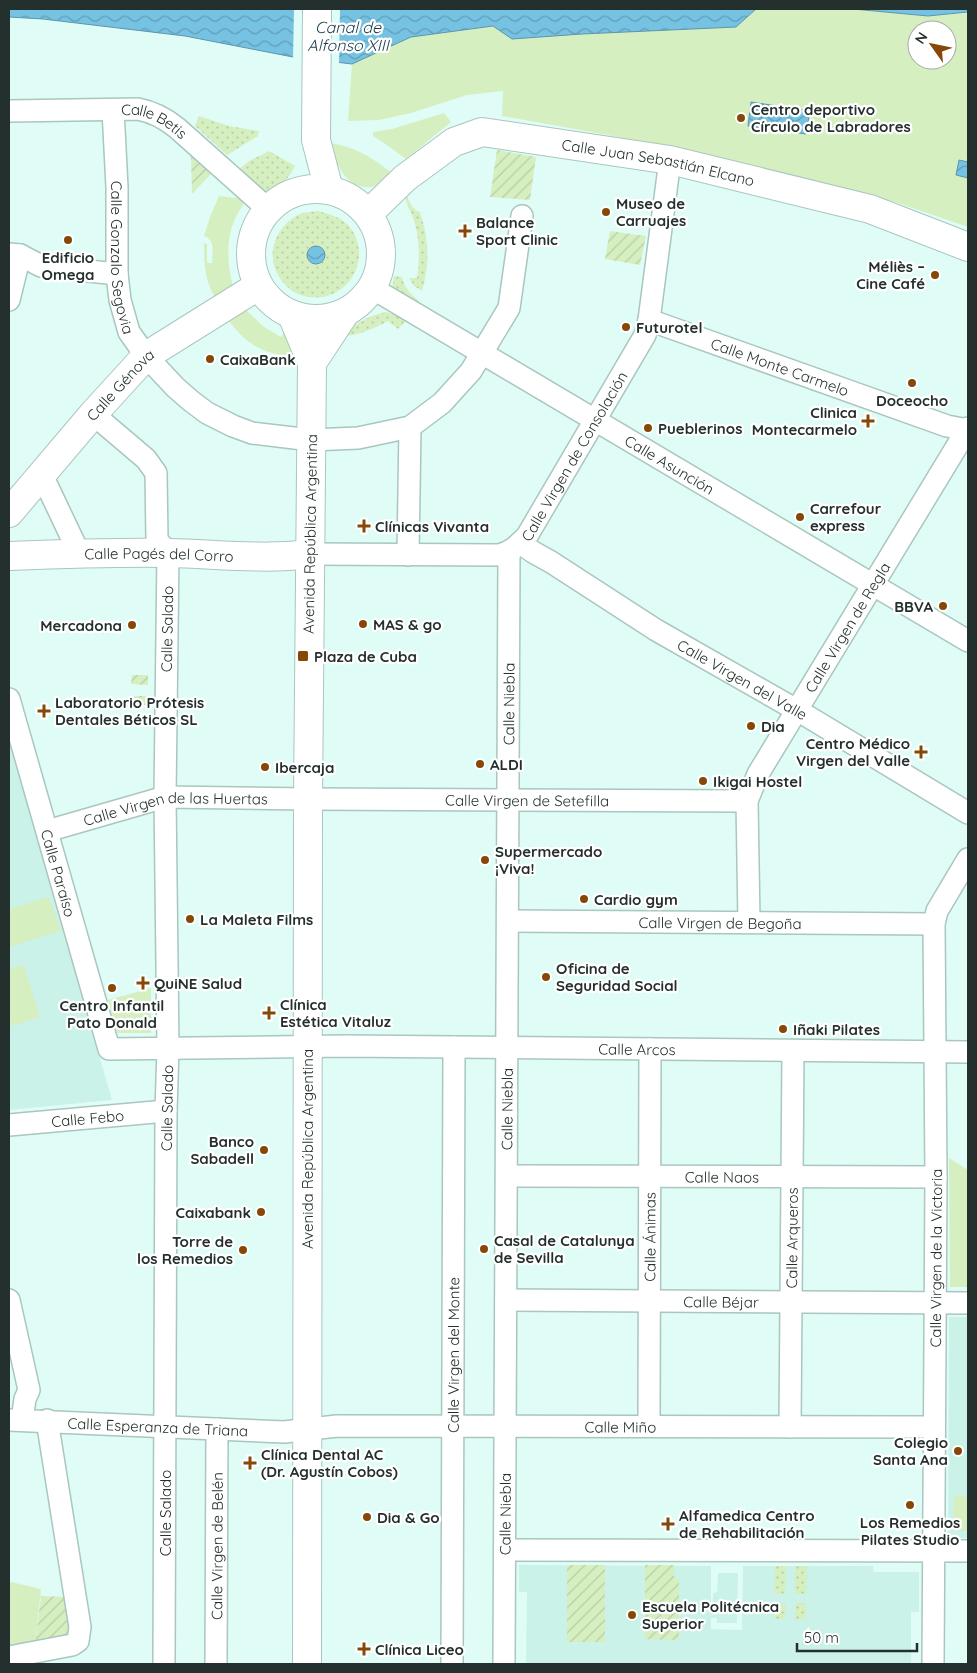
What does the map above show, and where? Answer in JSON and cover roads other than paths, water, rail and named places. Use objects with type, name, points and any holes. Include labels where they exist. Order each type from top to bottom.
[{"type":"main road","points":[[316,190],[317,9]]},
{"type":"main road","name":"Calle Juan Sebastián Elcano","points":[[368,214],[400,182],[454,142],[482,132],[670,160],[870,209],[968,247]]},
{"type":"main road","points":[[316,190],[350,198],[368,214],[376,227],[380,242],[381,258],[378,274],[372,288],[360,302],[345,313],[328,318],[310,320],[292,315],[279,308],[267,298],[258,286],[252,267],[251,246],[254,233],[268,209],[290,194],[316,190]]},
{"type":"main road","name":"Calle Génova","points":[[9,513],[93,414],[146,356],[258,286]]},
{"type":"main road","points":[[312,363],[345,313]]},
{"type":"main road","points":[[292,315],[312,363]]},
{"type":"main road","name":"Avenida República Argentina","points":[[307,1664],[307,1047],[312,363]]},
{"type":"main road","name":"Calle Pagés del Corro","points":[[9,556],[78,553],[168,553],[288,557],[310,554]]},
{"type":"street","name":"Calle Betis","points":[[9,112],[138,109],[149,112],[169,121],[268,209]]},
{"type":"street","name":"Calle Gonzalo Segovia","points":[[113,110],[117,188],[117,274],[120,300],[129,332],[146,356],[175,387],[207,413],[252,433],[311,440],[358,438],[410,427]]},
{"type":"street","name":"Calle Virgen de Consolación","points":[[310,554],[499,555],[515,548],[527,536],[644,335],[649,320],[670,160]]},
{"type":"street","points":[[408,555],[410,427],[442,403],[471,371],[509,308],[522,216]]},
{"type":"street","points":[[9,300],[14,254],[41,266],[117,274]]},
{"type":"street","name":"Calle Asunción","points":[[372,288],[968,641]]},
{"type":"street","name":"Calle Monte Carmelo","points":[[649,320],[947,426],[968,429]]},
{"type":"street","points":[[93,414],[146,459],[156,473],[156,540],[168,553]]},
{"type":"street","name":"Calle Virgen de Regla","points":[[749,922],[747,801],[758,774],[968,429]]},
{"type":"street","points":[[42,475],[78,553]]},
{"type":"street","name":"Calle Virgen del Valle","points":[[515,548],[533,552],[551,562],[656,630],[796,710],[968,813]]},
{"type":"street","name":"Calle Niebla","points":[[504,1664],[508,800],[515,548]]},
{"type":"street","name":"Calle Salado","points":[[164,1664],[166,1111],[168,1048],[165,796],[168,553]]},
{"type":"street","name":"Calle Paraíso","points":[[9,699],[109,1049]]},
{"type":"street","name":"Calle Virgen de las Huertas","points":[[47,831],[165,796],[308,799]]},
{"type":"street","name":"Calle Virgen de Setefilla","points":[[308,799],[747,801]]},
{"type":"street","name":"Calle Virgen de la Victoria","points":[[933,1664],[936,1302],[934,924],[937,911],[968,859]]},
{"type":"street","name":"Calle Virgen de Begoña","points":[[508,921],[934,924]]},
{"type":"street","name":"Calle Arcos","points":[[109,1049],[307,1047],[968,1052]]},
{"type":"street","name":"Calle Virgen del Monte","points":[[452,1664],[454,1048]]},
{"type":"street","name":"Calle Ánimas","points":[[649,1426],[650,1049]]},
{"type":"street","name":"Calle Arqueros","points":[[790,1427],[793,1051]]},
{"type":"street","name":"Calle Febo","points":[[9,1125],[166,1111]]},
{"type":"street","name":"Calle Naos","points":[[506,1176],[936,1177]]},
{"type":"street","points":[[9,1300],[29,1390],[15,1420]]},
{"type":"street","name":"Calle Béjar","points":[[506,1300],[968,1303]]},
{"type":"street","name":"Calle Esperanza de Triana","points":[[15,1420],[284,1432],[307,1429]]},
{"type":"street","points":[[9,1656],[72,1645],[78,1641],[80,1627],[47,1420]]},
{"type":"street","name":"Calle Miño","points":[[307,1429],[336,1426],[934,1427]]},
{"type":"street","name":"Calle Virgen de Belén","points":[[216,1664],[217,1429]]},
{"type":"street","points":[[505,1550],[968,1551]]},
{"type":"water","name":"Canal de Alfonso XIII","points":[[9,9],[756,9],[736,27],[512,39],[493,26],[411,37],[352,64],[293,57],[185,36],[43,19],[9,17]]},
{"type":"water","points":[[853,9],[968,9],[968,12],[928,16]]},
{"type":"water","points":[[751,102],[810,111],[806,134],[748,126]]},
{"type":"water","points":[[959,160],[968,162],[968,178],[956,175]]},
{"type":"water","points":[[316,246],[323,248],[325,255],[323,262],[316,264],[309,262],[307,255],[309,248]]},
{"type":"place","name":"Centro deportivo Círculo de Labradores","points":[[741,118]]},
{"type":"place","name":"Museo de Carruajes","points":[[606,212]]},
{"type":"place","name":"Balance Sport Clinic","points":[[465,231]]},
{"type":"place","name":"Edificio Omega","points":[[68,240]]},
{"type":"place","name":"Méliès – Cine Café","points":[[935,275]]},
{"type":"place","name":"Futurotel","points":[[626,327]]},
{"type":"place","name":"CaixaBank","points":[[210,359]]},
{"type":"place","name":"Doceocho","points":[[912,383]]},
{"type":"place","name":"Clinica Montecarmelo","points":[[868,421]]},
{"type":"place","name":"Pueblerinos","points":[[648,428]]},
{"type":"place","name":"Carrefour express","points":[[800,517]]},
{"type":"place","name":"Clínicas Vivanta","points":[[364,526]]},
{"type":"place","name":"BBVA","points":[[943,606]]},
{"type":"place","name":"MAS & go","points":[[363,624]]},
{"type":"place","name":"Mercadona","points":[[132,625]]},
{"type":"place","name":"Plaza de Cuba","points":[[303,656]]},
{"type":"place","name":"Laboratorio Prótesis Dentales Béticos SL","points":[[44,711]]},
{"type":"place","name":"Dia","points":[[751,726]]},
{"type":"place","name":"Centro Médico Virgen del Valle","points":[[921,752]]},
{"type":"place","name":"ALDI","points":[[480,764]]},
{"type":"place","name":"Ibercaja","points":[[265,767]]},
{"type":"place","name":"Ikigai Hostel","points":[[703,781]]},
{"type":"place","name":"Supermercado ¡Viva!","points":[[485,860]]},
{"type":"place","name":"Cardio gym","points":[[584,899]]},
{"type":"place","name":"La Maleta Films","points":[[190,919]]},
{"type":"place","name":"Oficina de Seguridad Social","points":[[546,977]]},
{"type":"place","name":"QuiNE Salud","points":[[143,983]]},
{"type":"place","name":"Centro Infantil Pato Donald","points":[[112,988]]},
{"type":"place","name":"Clínica Estética Vitaluz","points":[[269,1013]]},
{"type":"place","name":"Iñaki Pilates","points":[[783,1029]]},
{"type":"place","name":"Banco Sabadell","points":[[264,1150]]},
{"type":"place","name":"Caixabank","points":[[261,1212]]},
{"type":"place","name":"Casal de Catalunya de Sevilla","points":[[484,1249]]},
{"type":"place","name":"Torre de los Remedios","points":[[243,1250]]},
{"type":"place","name":"Colegio Santa Ana","points":[[958,1451]]},
{"type":"place","name":"Clínica Dental AC (Dr. Agustín Cobos)","points":[[250,1463]]},
{"type":"place","name":"Los Remedios Pilates Studio","points":[[910,1505]]},
{"type":"place","name":"Dia & Go","points":[[367,1517]]},
{"type":"place","name":"Alfamedica Centro de Rehabilitación","points":[[668,1524]]},
{"type":"place","name":"Escuela Politécnica Superior","points":[[632,1615]]},
{"type":"place","name":"Clínica Liceo","points":[[364,1649]]}]
